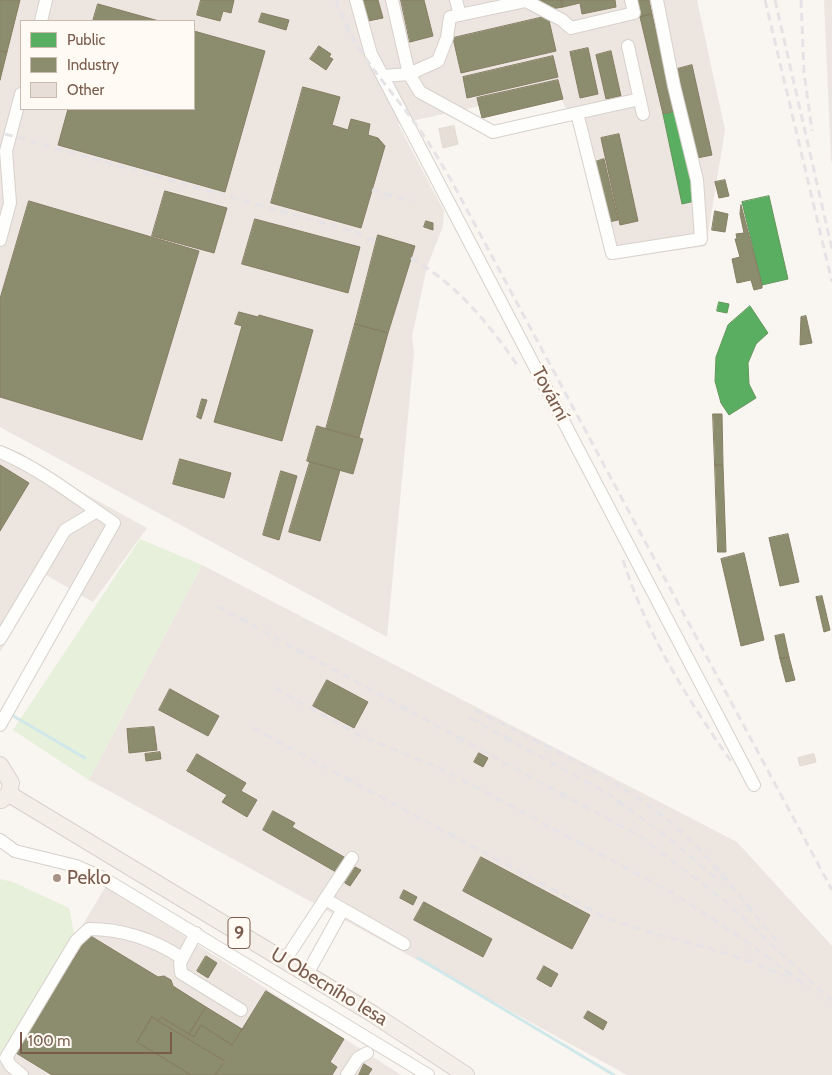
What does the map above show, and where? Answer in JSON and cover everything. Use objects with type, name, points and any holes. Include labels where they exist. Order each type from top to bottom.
[{"type":"main road","name":"U Obecního lesa","points":[[0,766],[11,783],[5,797],[285,960],[417,1041],[466,1075]]},
{"type":"street","points":[[41,20],[46,0]]},
{"type":"street","name":"Tovární","points":[[356,0],[371,54],[754,785]]},
{"type":"street","points":[[392,0],[409,74],[420,92],[493,132],[640,99]]},
{"type":"street","points":[[456,0],[460,15]]},
{"type":"street","points":[[383,76],[409,74],[438,61],[447,38],[450,17],[526,1],[562,20],[571,28],[634,13],[631,0]]},
{"type":"street","points":[[577,113],[612,253],[701,239],[697,180],[674,86],[657,0]]},
{"type":"street","points":[[628,46],[643,114]]},
{"type":"street","points":[[0,240],[10,203],[6,151],[20,98]]},
{"type":"street","points":[[0,452],[19,460],[43,474],[114,523],[1,722]]},
{"type":"street","points":[[0,639],[65,530],[97,511]]},
{"type":"street","name":"U Obecního lesa","points":[[0,840],[15,851],[88,870],[196,933],[428,1075]]},
{"type":"street","points":[[285,960],[352,858]]},
{"type":"street","points":[[326,899],[404,944]]},
{"type":"street","points":[[307,974],[343,909]]},
{"type":"street","points":[[22,1075],[11,1066],[6,1058],[76,941],[89,928],[109,928],[143,936],[182,958]]},
{"type":"street","points":[[196,933],[180,963],[181,973],[241,1010]]},
{"type":"street","points":[[347,1075],[358,1058],[367,1052]]},
{"type":"shaded area","points":[[0,0],[697,0],[725,130],[706,246],[608,260],[574,124],[556,89],[398,124],[444,211],[443,226],[427,267],[412,336],[414,353],[387,637],[0,427]]},
{"type":"shaded area","points":[[824,0],[832,0],[832,163],[831,160]]},
{"type":"shaded area","points":[[0,445],[21,453],[58,479],[147,528],[93,602],[46,575],[0,652]]},
{"type":"shaded area","points":[[202,565],[737,842],[832,946],[832,1075],[627,1075],[89,780]]},
{"type":"shaded area","points":[[106,886],[401,1075],[0,1075],[0,1063]]},
{"type":"green space","points":[[140,539],[202,565],[89,780],[13,730]]},
{"type":"green space","points":[[0,879],[13,882],[69,908],[75,938],[0,1063]]},
{"type":"building: Public","points":[[675,111],[695,201],[682,204],[663,114]]},
{"type":"building: Public","points":[[769,196],[788,279],[762,285],[742,202]]},
{"type":"building: Public","points":[[719,302],[729,304],[727,313],[717,311]]},
{"type":"building: Public","points":[[750,306],[768,333],[756,344],[748,363],[749,384],[756,398],[729,415],[721,403],[715,381],[716,357],[728,325]]},
{"type":"building: Industry","points":[[0,0],[20,0],[7,52],[0,51]]},
{"type":"building: Industry","points":[[201,0],[234,0],[231,13],[223,11],[220,21],[197,15]]},
{"type":"building: Industry","points":[[363,0],[378,0],[383,18],[368,21]]},
{"type":"building: Industry","points":[[401,0],[424,0],[433,36],[410,42]]},
{"type":"building: Industry","points":[[540,0],[561,0],[563,7],[551,9],[541,7]]},
{"type":"building: Industry","points":[[561,0],[615,0],[616,7],[582,14],[580,3],[563,7]]},
{"type":"building: Industry","points":[[636,0],[649,0],[652,14],[640,17]]},
{"type":"building: Industry","points":[[98,4],[155,20],[93,20]]},
{"type":"building: Industry","points":[[262,13],[289,20],[286,30],[259,22]]},
{"type":"building: Industry","points":[[652,14],[675,111],[663,114],[640,17]]},
{"type":"building: Industry","points":[[548,16],[556,51],[461,73],[453,38]]},
{"type":"building: Industry","points":[[195,31],[265,51],[225,192],[58,145],[68,110],[195,110]]},
{"type":"building: Industry","points":[[319,46],[331,54],[329,57],[333,59],[326,70],[310,59]]},
{"type":"building: Industry","points":[[588,48],[598,94],[580,98],[570,52]]},
{"type":"building: Industry","points":[[0,51],[7,52],[0,80]]},
{"type":"building: Industry","points":[[611,51],[621,96],[606,99],[596,55]]},
{"type":"building: Industry","points":[[553,56],[558,77],[467,98],[463,77]]},
{"type":"building: Industry","points":[[692,65],[712,155],[697,158],[677,69]]},
{"type":"building: Industry","points":[[558,80],[563,99],[482,118],[477,98]]},
{"type":"building: Industry","points":[[303,87],[340,97],[332,125],[348,130],[351,119],[370,124],[368,135],[378,138],[385,146],[361,228],[271,203]]},
{"type":"building: Industry","points":[[619,134],[638,221],[620,225],[601,138]]},
{"type":"building: Industry","points":[[604,159],[618,220],[609,222],[595,162]]},
{"type":"building: Industry","points":[[725,180],[729,196],[719,198],[715,182]]},
{"type":"building: Industry","points":[[165,191],[227,208],[214,253],[152,236]]},
{"type":"building: Industry","points":[[29,201],[199,251],[142,440],[0,397],[0,299]]},
{"type":"building: Industry","points":[[741,205],[762,285],[762,288],[754,290],[751,280],[737,283],[732,259],[740,257],[735,239],[737,239],[736,234],[744,233],[740,214]]},
{"type":"building: Industry","points":[[715,211],[728,214],[725,232],[712,230]]},
{"type":"building: Industry","points":[[255,219],[360,247],[348,293],[242,264]]},
{"type":"building: Industry","points":[[426,221],[433,223],[433,230],[424,227]]},
{"type":"building: Industry","points":[[378,235],[415,246],[388,333],[355,324]]},
{"type":"building: Industry","points":[[239,312],[258,317],[259,315],[313,330],[282,441],[214,422],[242,326],[235,324]]},
{"type":"building: Industry","points":[[806,316],[812,343],[800,345],[801,317]]},
{"type":"building: Industry","points":[[355,324],[388,333],[359,438],[326,429]]},
{"type":"building: Industry","points":[[202,399],[207,400],[201,419],[197,417]]},
{"type":"building: Industry","points":[[713,414],[722,414],[723,465],[715,465]]},
{"type":"building: Industry","points":[[317,426],[363,439],[353,474],[307,461]]},
{"type":"building: Industry","points":[[180,459],[231,473],[224,498],[173,484]]},
{"type":"building: Industry","points":[[310,462],[340,470],[320,541],[289,532]]},
{"type":"building: Industry","points":[[0,465],[29,483],[0,531]]},
{"type":"building: Industry","points":[[715,465],[723,465],[726,552],[718,552]]},
{"type":"building: Industry","points":[[281,471],[297,476],[279,540],[263,535]]},
{"type":"building: Industry","points":[[788,534],[799,582],[780,586],[769,538]]},
{"type":"building: Industry","points":[[744,553],[764,640],[741,646],[721,559]]},
{"type":"building: Industry","points":[[822,596],[830,630],[824,632],[816,597]]},
{"type":"building: Industry","points":[[784,634],[789,657],[780,659],[775,636]]},
{"type":"building: Industry","points":[[789,657],[795,680],[786,682],[780,659]]},
{"type":"building: Industry","points":[[327,680],[368,702],[354,728],[313,706]]},
{"type":"building: Industry","points":[[170,689],[219,716],[208,736],[159,710]]},
{"type":"building: Industry","points":[[154,727],[157,750],[129,753],[127,729]]},
{"type":"building: Industry","points":[[160,752],[161,759],[146,761],[145,754]]},
{"type":"building: Industry","points":[[479,753],[488,758],[483,767],[474,762]]},
{"type":"building: Industry","points":[[197,754],[246,783],[241,791],[257,800],[247,817],[222,802],[227,795],[187,771]]},
{"type":"building: Industry","points":[[273,811],[295,823],[292,827],[344,857],[336,872],[263,830]]},
{"type":"building: Industry","points":[[481,857],[590,915],[572,949],[463,891]]},
{"type":"building: Industry","points":[[355,867],[361,870],[350,886],[345,883]]},
{"type":"building: Industry","points":[[404,890],[417,897],[413,905],[400,898]]},
{"type":"building: Industry","points":[[424,902],[492,939],[483,957],[414,920]]},
{"type":"building: Industry","points":[[89,935],[158,977],[164,976],[171,980],[173,986],[206,1007],[189,1034],[161,1017],[158,1021],[152,1017],[137,1042],[191,1075],[52,1075],[16,1053],[64,974],[60,972],[70,955],[74,958]]},
{"type":"building: Industry","points":[[206,956],[217,963],[208,978],[197,971]]},
{"type":"building: Industry","points":[[544,966],[558,974],[551,987],[537,979]]},
{"type":"building: Industry","points":[[266,991],[344,1039],[330,1062],[337,1067],[332,1075],[215,1075],[225,1061],[158,1021],[161,1017],[194,1037],[201,1025],[232,1045]]},
{"type":"building: Industry","points":[[206,1007],[242,1029],[232,1045],[201,1025],[194,1037],[189,1034]]},
{"type":"building: Industry","points":[[588,1011],[607,1022],[603,1030],[584,1018]]},
{"type":"building: Industry","points":[[152,1017],[224,1061],[215,1075],[191,1075],[137,1042]]},
{"type":"building: Industry","points":[[364,1064],[372,1069],[368,1075],[359,1075]]},
{"type":"building: Other","points":[[454,126],[458,144],[443,148],[439,129]]},
{"type":"building: Other","points":[[814,754],[816,762],[800,766],[798,758]]},
{"type":"waterway","points":[[10,714],[85,758]]},
{"type":"waterway","points":[[418,958],[614,1075]]},
{"type":"railway","points":[[336,0],[350,34],[419,129],[451,180],[832,890]]},
{"type":"railway","points":[[765,0],[832,282]]},
{"type":"railway","points":[[775,0],[832,249]]},
{"type":"railway","points":[[801,0],[804,72],[812,131]]},
{"type":"railway","points":[[5,134],[352,231],[377,242]]},
{"type":"railway","points":[[372,190],[412,201]]},
{"type":"railway","points":[[411,258],[443,280],[471,306],[518,366]]},
{"type":"railway","points":[[623,560],[643,613],[669,665],[731,761]]},
{"type":"railway","points":[[217,606],[641,837],[724,900],[832,1001]]},
{"type":"railway","points":[[275,688],[357,734],[446,771],[673,893],[734,933],[810,988]]},
{"type":"railway","points":[[475,710],[620,786],[664,817],[695,845],[724,876],[777,941]]},
{"type":"railway","points":[[470,718],[607,793],[665,835],[721,883]]},
{"type":"railway","points":[[253,728],[600,915],[623,924],[740,958],[786,977]]},
{"type":"place","name":"Peklo","points":[[57,878]]}]
